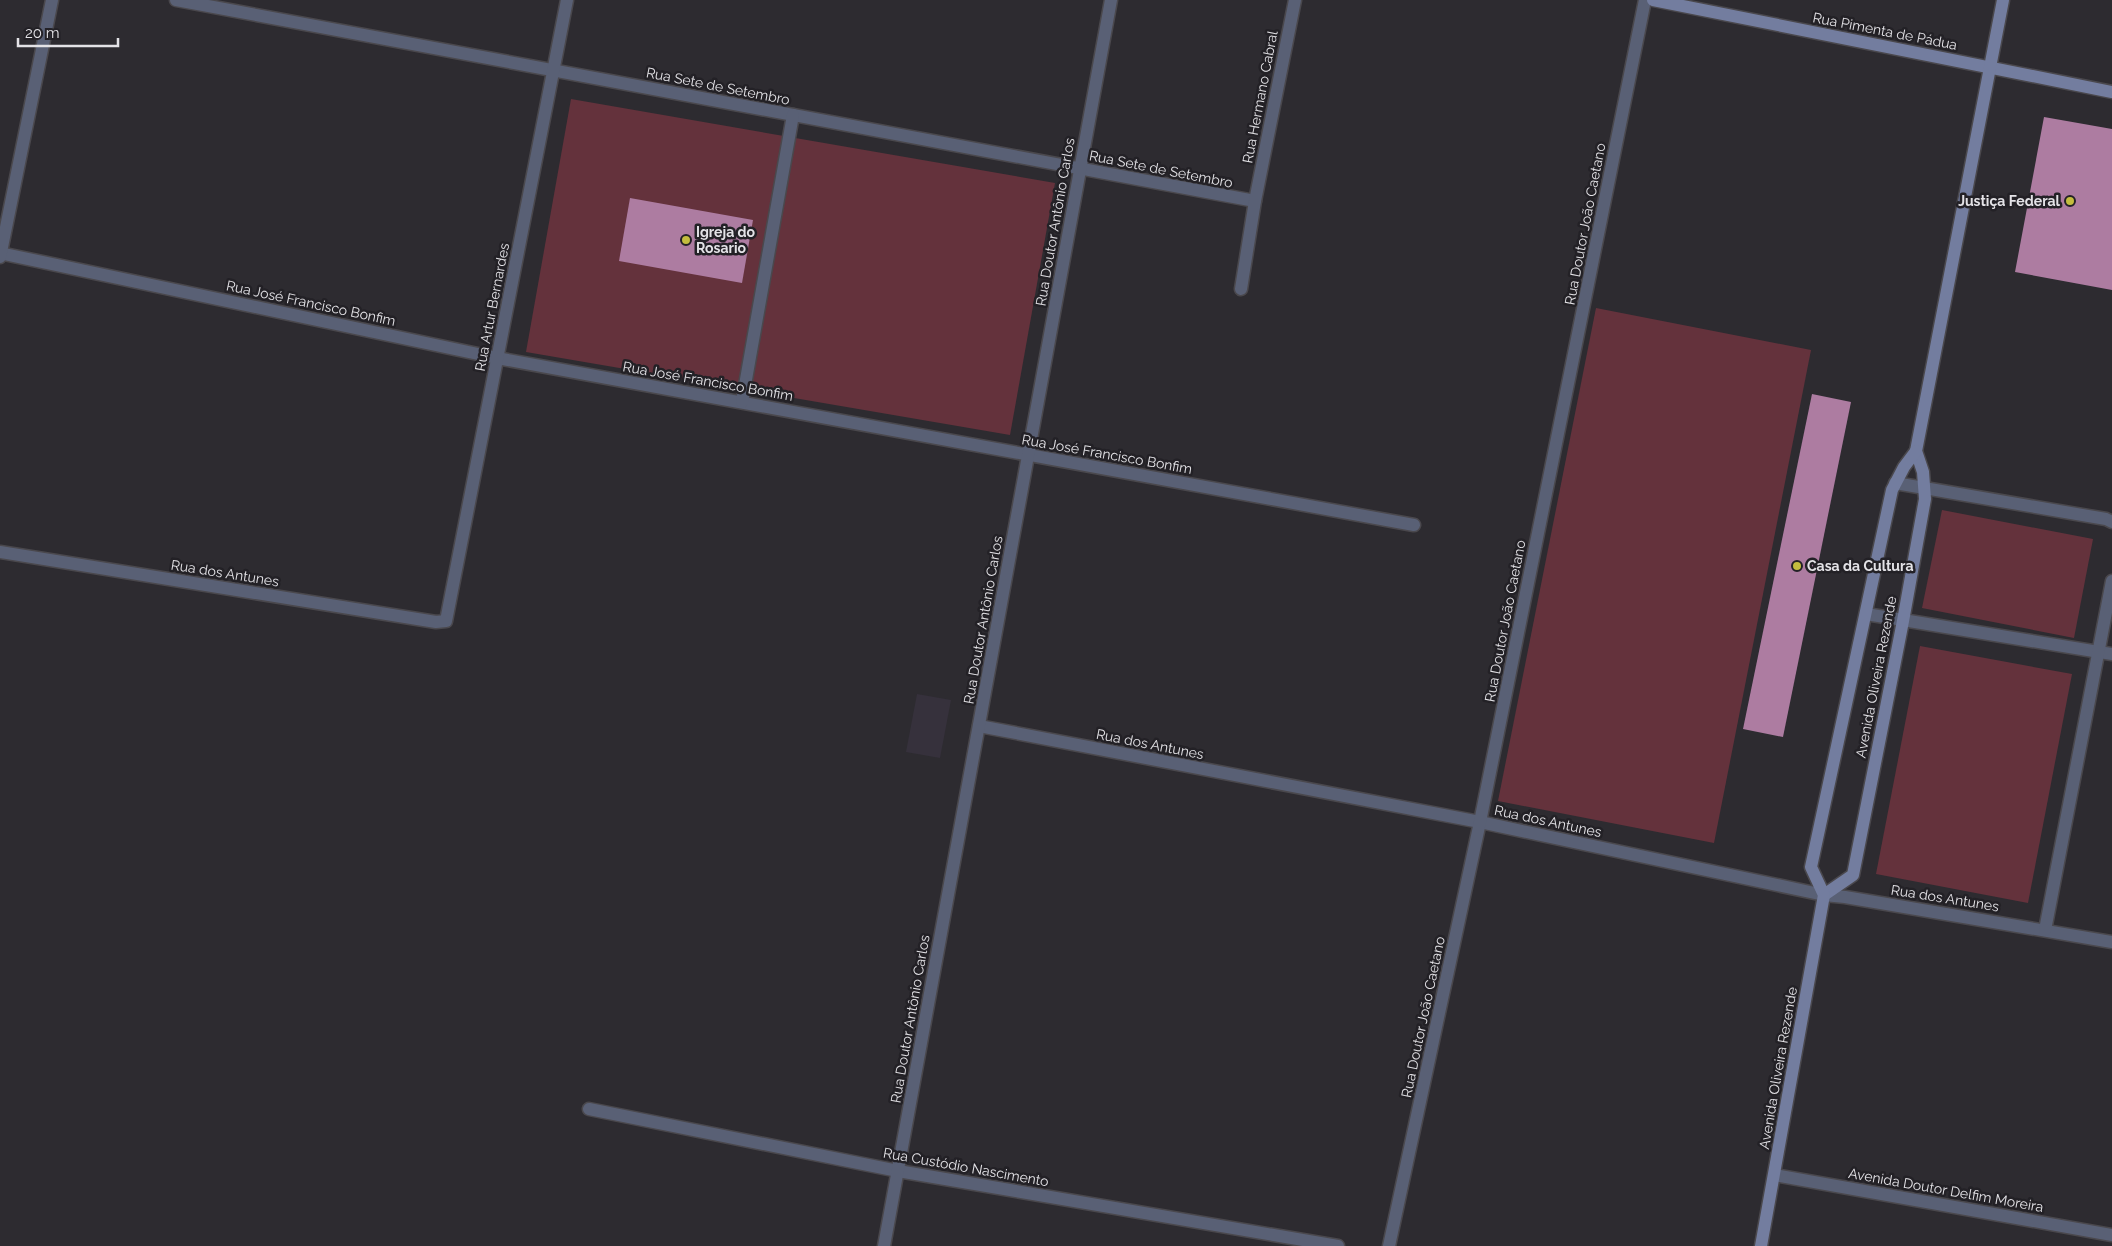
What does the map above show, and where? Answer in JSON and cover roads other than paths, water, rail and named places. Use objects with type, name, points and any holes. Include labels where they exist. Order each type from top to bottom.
[{"type":"main road","name":"Rua Pimenta de Pádua","points":[[1653,0],[2112,92]]},
{"type":"main road","name":"Avenida Oliveira Rezende","points":[[1761,1246],[1824,895],[1811,867],[1892,490],[1904,467],[1916,451],[2003,0]]},
{"type":"main road","name":"Avenida Oliveira Rezende","points":[[1824,895],[1852,875],[1903,621],[1925,499],[1923,472],[1916,451]]},
{"type":"street","points":[[0,254],[52,0]]},
{"type":"street","name":"Rua Sete de Setembro","points":[[176,0],[1254,201]]},
{"type":"street","name":"Rua Artur Bernardes","points":[[446,621],[567,0]]},
{"type":"street","name":"Rua Doutor Antônio Carlos","points":[[884,1246],[1111,0]]},
{"type":"street","name":"Rua Hermano Cabral","points":[[1241,289],[1254,201],[1295,0]]},
{"type":"street","name":"Rua Doutor João Caetano","points":[[1389,1246],[1480,822],[1645,0]]},
{"type":"street","points":[[742,402],[793,115]]},
{"type":"street","name":"Rua José Francisco Bonfim","points":[[0,254],[497,358],[1414,525]]},
{"type":"street","points":[[1896,483],[2106,519],[2112,522]]},
{"type":"street","name":"Rua dos Antunes","points":[[0,552],[436,622],[446,621]]},
{"type":"street","points":[[2045,930],[2112,581]]},
{"type":"street","points":[[1866,614],[2112,654]]},
{"type":"street","name":"Rua dos Antunes","points":[[979,726],[1480,822],[1824,895],[2112,942]]},
{"type":"street","name":"Rua Custódio Nascimento","points":[[589,1109],[898,1171],[1338,1246]]},
{"type":"street","name":"Avenida Doutor Delfim Moreira","points":[[1775,1175],[2112,1235]]},
{"type":"place","name":"Justiça Federal","points":[[2070,201]]},
{"type":"place","name":"Igreja do Rosario","points":[[686,240]]},
{"type":"place","name":"Casa da Cultura","points":[[1797,566]]}]
